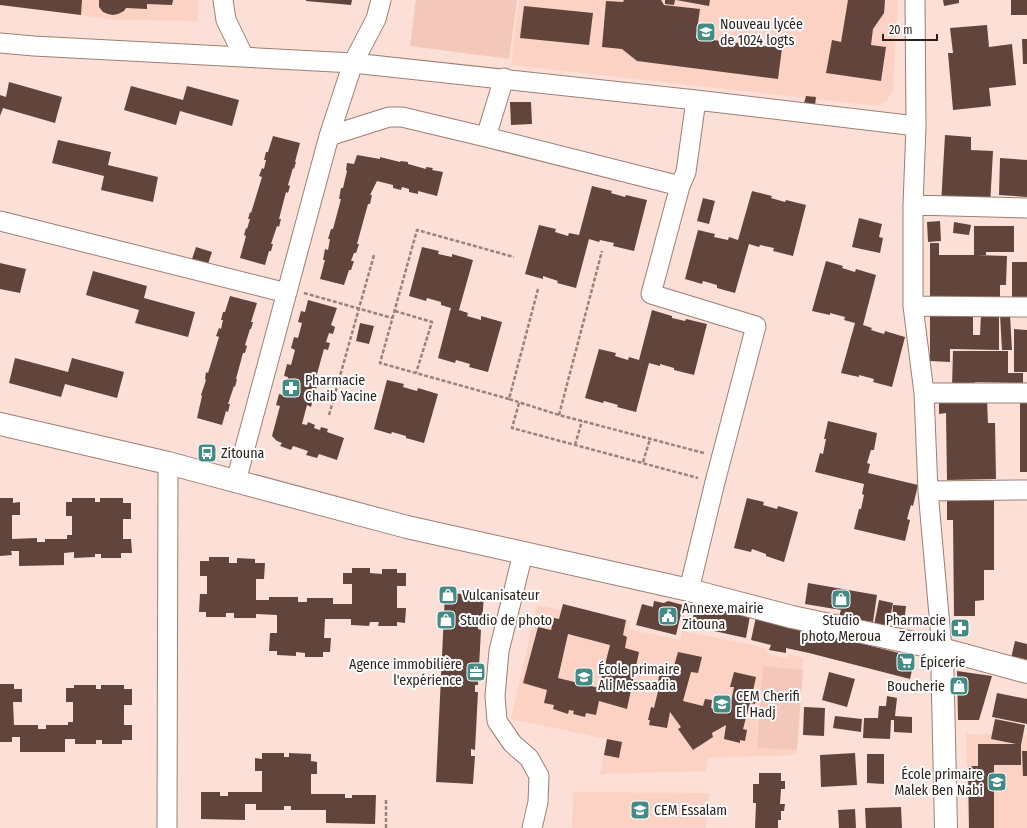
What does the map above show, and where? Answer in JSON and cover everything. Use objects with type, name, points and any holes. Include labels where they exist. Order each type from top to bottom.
[{"type":"street","points":[[224,0],[226,20],[244,57]]},
{"type":"street","points":[[236,481],[329,136],[353,63],[376,19],[381,0]]},
{"type":"street","points":[[915,0],[916,126],[912,204],[912,306],[924,393],[928,491],[942,649],[946,828]]},
{"type":"street","points":[[0,42],[34,46],[353,63],[504,78],[916,126]]},
{"type":"street","points":[[486,136],[504,78]]},
{"type":"street","points":[[689,590],[715,482],[756,326],[651,294],[680,186],[686,172],[696,100]]},
{"type":"street","points":[[329,136],[389,117],[402,117],[486,136],[680,186]]},
{"type":"street","points":[[912,204],[1027,208]]},
{"type":"street","points":[[0,221],[288,290]]},
{"type":"street","points":[[912,306],[1027,307]]},
{"type":"street","points":[[924,393],[1027,392]]},
{"type":"street","points":[[0,424],[168,463],[407,527],[689,590],[792,616],[942,649],[1027,672]]},
{"type":"street","points":[[167,828],[168,463]]},
{"type":"street","points":[[928,491],[1027,490]]},
{"type":"street","points":[[523,553],[499,651],[495,696],[497,721],[512,743],[529,758],[539,776],[538,802],[532,828]]},
{"type":"path","points":[[514,257],[417,230],[380,363],[509,399],[559,415],[722,457]]},
{"type":"path","points":[[559,415],[602,251]]},
{"type":"path","points":[[329,415],[374,255]]},
{"type":"path","points":[[509,399],[538,289]]},
{"type":"path","points":[[288,290],[392,318]]},
{"type":"path","points":[[394,311],[432,322],[416,373]]},
{"type":"path","points":[[519,403],[512,428],[715,482]]},
{"type":"path","points":[[575,445],[582,421]]},
{"type":"path","points":[[643,462],[650,439]]},
{"type":"path","points":[[386,798],[386,828]]},
{"type":"shaded area","points":[[82,0],[198,0],[198,21],[113,20],[81,15]]},
{"type":"shaded area","points":[[416,0],[517,0],[509,59],[410,46]]},
{"type":"shaded area","name":"Nouveau lycée de 1024 logts","points":[[519,0],[898,0],[893,90],[887,101],[877,106],[511,65]]},
{"type":"shaded area","points":[[563,604],[630,621],[628,629],[680,640],[682,631],[767,649],[767,654],[788,659],[789,654],[803,658],[796,755],[708,758],[706,771],[600,774],[607,739],[511,719],[537,605],[561,610]]},
{"type":"shaded area","points":[[763,666],[803,670],[797,750],[757,748]]},
{"type":"shaded area","name":"École primaire Malek Ben Nabi","points":[[966,734],[1027,735],[1027,828],[968,828]]},
{"type":"shaded area","name":"CEM Essalam","points":[[573,792],[709,793],[706,828],[572,828]]},
{"type":"building","points":[[0,0],[82,0],[81,15],[0,5]]},
{"type":"building","points":[[99,0],[173,0],[172,5],[147,4],[147,9],[126,8],[124,11],[113,15],[103,12],[99,7]]},
{"type":"building","points":[[306,0],[352,0],[351,5]]},
{"type":"building","points":[[624,0],[661,0],[664,5],[700,9],[696,38],[782,48],[778,79],[637,61],[622,49],[602,47],[606,1],[623,2]]},
{"type":"building","points":[[665,0],[675,0],[674,5],[665,4]]},
{"type":"building","points":[[676,0],[710,0],[709,6]]},
{"type":"building","points":[[848,0],[885,0],[884,13],[873,29],[871,45],[886,47],[881,81],[826,73],[832,40],[841,42]]},
{"type":"building","points":[[943,0],[959,0],[959,3],[944,6]]},
{"type":"building","points":[[1011,0],[1027,0],[1027,15],[1011,15]]},
{"type":"building","points":[[524,6],[593,13],[589,45],[520,38]]},
{"type":"building","points":[[987,25],[989,47],[1012,44],[1016,85],[989,88],[991,106],[953,110],[948,53],[953,53],[950,28]]},
{"type":"building","points":[[1022,39],[1027,39],[1027,64],[1023,64]]},
{"type":"building","points":[[9,82],[62,97],[55,123],[3,108],[0,116],[0,95],[6,97]]},
{"type":"building","points":[[131,86],[183,100],[187,86],[239,100],[232,126],[180,111],[176,125],[124,110]]},
{"type":"building","points":[[806,96],[816,97],[815,105],[804,103]]},
{"type":"building","points":[[510,102],[531,102],[532,124],[511,125]]},
{"type":"building","points":[[945,135],[971,137],[971,150],[993,151],[990,206],[941,204]]},
{"type":"building","points":[[273,136],[300,143],[294,169],[293,168],[288,185],[290,186],[288,193],[286,192],[279,219],[281,219],[279,227],[277,226],[271,244],[273,244],[271,251],[269,251],[265,265],[240,258],[246,236],[244,235],[250,219],[248,219],[262,177],[259,176],[262,168],[264,169],[266,152],[268,152]]},
{"type":"building","points":[[58,140],[111,152],[108,165],[158,177],[153,202],[101,190],[104,176],[52,163]]},
{"type":"building","points":[[357,155],[408,162],[408,164],[426,169],[426,167],[433,168],[432,170],[443,172],[437,196],[418,191],[418,194],[409,192],[409,189],[402,187],[401,190],[393,188],[393,185],[377,181],[370,195],[372,195],[370,204],[368,204],[357,244],[359,244],[351,261],[354,261],[344,285],[320,279],[325,260],[323,260],[325,249],[328,250],[330,239],[328,239],[331,229],[333,229],[341,199],[339,199],[347,171],[347,163],[354,164]]},
{"type":"building","points":[[1000,158],[1027,160],[1027,197],[999,195]]},
{"type":"building","points":[[592,186],[612,191],[611,193],[625,197],[626,195],[647,200],[634,251],[613,246],[614,243],[600,240],[599,242],[589,239],[576,288],[557,283],[558,281],[543,276],[543,279],[525,274],[539,225],[556,229],[555,232],[568,236],[569,233],[579,235]]},
{"type":"building","points":[[752,191],[772,196],[771,198],[785,202],[786,200],[806,205],[793,256],[773,251],[774,248],[760,245],[759,247],[749,244],[735,293],[717,288],[717,285],[703,281],[702,284],[685,279],[698,230],[715,234],[714,237],[728,240],[729,237],[738,240]]},
{"type":"building","points":[[703,198],[715,201],[709,224],[697,221]]},
{"type":"building","points":[[859,218],[882,224],[879,237],[883,238],[880,253],[852,247]]},
{"type":"building","points":[[940,221],[941,241],[928,242],[927,222]]},
{"type":"building","points":[[954,222],[971,225],[969,235],[953,233]]},
{"type":"building","points":[[974,226],[1014,226],[1014,252],[986,252],[986,255],[977,255],[1007,256],[1006,285],[1000,285],[1000,301],[930,300],[930,243],[939,243],[939,255],[974,255]]},
{"type":"building","points":[[196,247],[212,252],[207,267],[191,262]]},
{"type":"building","points":[[422,247],[439,251],[438,254],[452,257],[452,254],[473,260],[459,310],[468,313],[467,316],[481,320],[481,316],[502,322],[488,372],[469,367],[470,364],[456,360],[455,363],[438,358],[451,308],[441,305],[441,302],[427,298],[426,301],[409,296]]},
{"type":"building","points":[[826,261],[843,266],[842,268],[855,272],[856,269],[876,275],[863,325],[872,328],[871,330],[884,334],[885,331],[905,337],[892,387],[873,382],[874,379],[859,375],[859,377],[841,373],[855,323],[844,320],[845,317],[830,313],[830,315],[812,311]]},
{"type":"building","points":[[1012,262],[1027,262],[1027,303],[1012,303]]},
{"type":"building","points":[[0,263],[26,269],[20,293],[0,289]]},
{"type":"building","points":[[93,271],[147,286],[144,298],[195,312],[188,337],[135,323],[139,310],[86,295]]},
{"type":"building","points":[[230,296],[257,303],[251,322],[253,322],[251,329],[245,345],[247,346],[245,353],[243,353],[235,387],[234,386],[228,404],[230,404],[228,412],[226,411],[222,425],[197,418],[201,395],[206,380],[206,372],[208,373],[219,337],[216,336],[219,328],[221,329],[223,312],[225,312]]},
{"type":"building","points":[[308,300],[337,308],[331,325],[335,327],[333,334],[329,333],[326,342],[330,343],[328,350],[324,349],[315,381],[318,382],[316,390],[313,388],[310,398],[313,399],[311,407],[307,405],[302,424],[307,425],[308,422],[315,425],[314,428],[320,430],[321,427],[328,429],[327,432],[344,438],[337,460],[319,454],[317,458],[306,455],[308,451],[293,446],[291,450],[280,446],[282,443],[277,441],[272,436],[280,406],[276,405],[279,394],[283,395],[288,377],[284,376],[287,364],[291,365],[295,350],[291,348],[294,337],[298,338],[302,323],[298,322],[301,311],[305,312]]},
{"type":"building","points":[[652,310],[672,316],[672,318],[685,321],[686,319],[707,324],[694,375],[674,370],[674,368],[660,364],[660,366],[649,363],[636,412],[617,407],[618,405],[604,401],[603,403],[585,398],[599,349],[616,353],[615,356],[628,360],[629,357],[639,360]]},
{"type":"building","points":[[930,314],[973,314],[973,335],[980,335],[981,315],[999,315],[999,350],[950,349],[950,362],[930,361]]},
{"type":"building","points":[[1000,315],[1010,315],[1012,350],[1002,350]]},
{"type":"building","points":[[360,323],[374,326],[369,344],[356,341]]},
{"type":"building","points":[[1014,329],[1027,330],[1027,372],[1014,372]]},
{"type":"building","points":[[953,351],[1008,351],[1008,373],[1023,373],[1023,383],[975,382],[975,387],[952,387]]},
{"type":"building","points":[[15,358],[68,372],[72,358],[124,372],[117,398],[65,384],[61,397],[9,383]]},
{"type":"building","points":[[387,380],[404,384],[403,387],[417,391],[418,388],[438,394],[424,443],[392,432],[391,434],[374,429]]},
{"type":"building","points":[[987,400],[988,423],[995,423],[996,479],[947,480],[946,413],[939,414],[939,401]]},
{"type":"building","points":[[1020,401],[1027,401],[1027,472],[1020,472]]},
{"type":"building","points":[[828,421],[877,433],[874,450],[871,450],[867,463],[870,464],[868,473],[918,485],[913,506],[911,505],[907,519],[910,520],[905,541],[854,529],[859,509],[861,509],[864,495],[862,494],[864,484],[815,472],[820,453],[823,454],[826,439],[824,439]]},
{"type":"building","points":[[947,496],[994,496],[994,570],[984,570],[984,600],[975,601],[975,616],[954,616],[953,520],[947,520]]},
{"type":"building","points":[[0,498],[13,498],[13,503],[20,502],[20,515],[12,515],[12,539],[37,538],[37,542],[45,542],[45,539],[67,539],[67,535],[72,535],[72,516],[66,516],[66,502],[72,502],[72,498],[95,498],[95,502],[100,502],[100,498],[123,498],[123,503],[131,503],[131,519],[123,519],[123,539],[131,539],[132,553],[121,553],[121,558],[101,558],[101,554],[95,554],[95,557],[74,558],[74,552],[64,553],[64,565],[19,566],[19,551],[11,551],[12,555],[0,556]]},
{"type":"building","points":[[747,498],[764,502],[763,505],[777,509],[778,506],[798,512],[784,562],[766,556],[766,554],[752,549],[751,552],[734,548]]},
{"type":"building","points":[[209,557],[229,557],[229,563],[237,563],[237,558],[255,559],[255,563],[265,563],[264,579],[256,579],[256,600],[269,600],[269,597],[298,597],[298,602],[307,602],[307,598],[333,598],[333,604],[352,604],[352,584],[343,584],[343,573],[352,573],[352,568],[370,568],[370,573],[382,574],[382,569],[397,569],[397,573],[406,573],[406,586],[397,586],[397,608],[406,608],[405,623],[397,622],[397,626],[378,626],[379,622],[370,622],[369,626],[351,625],[351,619],[325,619],[324,638],[331,638],[330,652],[323,652],[323,657],[305,657],[305,653],[296,652],[296,656],[277,655],[277,651],[269,651],[270,633],[277,633],[277,615],[256,614],[256,618],[234,618],[234,613],[226,613],[226,617],[206,617],[206,612],[199,612],[200,594],[207,594],[207,576],[200,576],[200,561],[209,561]]},
{"type":"building","name":"Studio photo Meroua","points":[[808,583],[877,595],[873,622],[839,617],[841,610],[805,604]]},
{"type":"building","points":[[445,593],[484,595],[482,624],[478,624],[478,629],[481,630],[478,685],[475,685],[475,692],[478,692],[475,750],[471,749],[471,756],[475,756],[473,784],[436,782]]},
{"type":"building","points":[[879,600],[893,603],[888,628],[874,625]]},
{"type":"building","points":[[654,601],[664,603],[668,601],[683,605],[676,635],[636,625],[642,604],[653,607]]},
{"type":"building","points":[[563,604],[626,620],[623,635],[627,637],[625,648],[639,652],[627,709],[599,701],[596,715],[586,713],[585,717],[573,714],[574,711],[569,710],[568,714],[553,709],[554,705],[544,703],[547,690],[523,683],[538,627],[551,630],[554,618],[559,619]],"holes":[[[568,634],[610,645],[599,688],[558,678]]]},
{"type":"building","points":[[696,604],[750,616],[746,638],[691,626]]},
{"type":"building","points":[[893,605],[906,606],[904,623],[892,622]]},
{"type":"building","points":[[756,617],[915,657],[910,679],[786,648],[786,653],[769,650],[771,645],[751,640]]},
{"type":"building","points":[[1015,641],[1027,644],[1027,662],[1011,658]]},
{"type":"building","points":[[678,652],[702,657],[698,673],[691,672],[683,701],[703,706],[705,699],[712,700],[711,708],[729,712],[734,687],[730,687],[734,672],[756,677],[753,691],[757,693],[755,704],[750,703],[743,729],[747,730],[745,741],[740,740],[740,743],[724,739],[726,725],[712,733],[713,737],[693,750],[678,729],[681,727],[670,712],[667,728],[649,725],[650,720],[648,720],[651,707],[654,708],[660,683],[658,682],[660,671],[672,673]]},
{"type":"building","points":[[957,671],[992,676],[979,720],[958,720]]},
{"type":"building","points":[[829,672],[855,679],[847,707],[822,700]]},
{"type":"building","points":[[0,684],[14,684],[14,689],[22,689],[22,702],[13,702],[14,725],[38,725],[38,729],[46,729],[46,725],[68,725],[68,722],[73,722],[73,702],[66,702],[66,688],[74,688],[74,685],[96,685],[96,689],[101,689],[101,685],[124,685],[124,689],[132,689],[132,705],[124,705],[124,725],[132,725],[132,740],[122,740],[122,744],[102,744],[102,740],[96,740],[96,744],[75,744],[75,739],[65,739],[65,752],[20,752],[20,737],[12,737],[12,742],[0,742]]},
{"type":"building","points":[[997,693],[1027,699],[1027,724],[992,717]]},
{"type":"building","points":[[887,696],[897,698],[895,716],[912,717],[912,733],[894,732],[894,720],[891,720],[890,739],[863,738],[864,718],[878,718],[879,706],[886,706]]},
{"type":"building","points":[[804,707],[825,708],[824,736],[803,735]]},
{"type":"building","points":[[835,716],[862,719],[861,732],[833,728]]},
{"type":"building","points":[[995,719],[1025,725],[1021,745],[1021,765],[994,765],[994,828],[969,828],[968,766],[978,766],[978,744],[1016,744],[991,739]]},
{"type":"building","points":[[607,739],[622,742],[619,758],[604,755]]},
{"type":"building","points":[[1022,751],[1027,751],[1027,776],[1023,776]]},
{"type":"building","points":[[262,753],[284,753],[284,757],[289,757],[289,753],[311,754],[311,761],[317,762],[317,774],[311,774],[311,794],[345,794],[345,798],[352,798],[352,795],[376,795],[375,824],[326,823],[326,810],[291,810],[291,806],[284,806],[284,810],[256,810],[256,804],[245,804],[245,820],[201,819],[201,792],[220,792],[220,796],[228,796],[228,792],[262,792],[262,771],[255,771],[255,758],[262,759]]},
{"type":"building","points":[[855,753],[857,785],[821,787],[820,755]]},
{"type":"building","points":[[867,754],[884,754],[884,784],[867,783]]},
{"type":"building","points":[[759,773],[781,773],[781,781],[785,781],[785,789],[781,789],[780,804],[785,804],[784,811],[781,811],[781,820],[778,820],[778,828],[755,828],[756,803],[753,803],[753,784],[759,784]]},
{"type":"building","points":[[901,807],[902,828],[866,828],[865,808]]},
{"type":"building","points":[[855,809],[856,828],[839,828],[838,810]]},
{"type":"place","name":"Nouveau lycée de 1024 logts","points":[[706,32]]},
{"type":"place","name":"Pharmacie Chaib Yacine","points":[[291,388]]},
{"type":"place","name":"Zitouna","points":[[207,453]]},
{"type":"place","name":"Vulcanisateur","points":[[448,595]]},
{"type":"place","name":"Studio photo Meroua","points":[[841,599]]},
{"type":"place","name":"Annexe mairie Zitouna","points":[[668,616]]},
{"type":"place","name":"Studio de photo","points":[[446,620]]},
{"type":"place","name":"Pharmacie Zerrouki","points":[[960,628]]},
{"type":"place","name":"Épicerie","points":[[906,662]]},
{"type":"place","name":"Agence immobilière l'expérience","points":[[476,672]]},
{"type":"place","name":"École primaire Ali Messaadia","points":[[584,677]]},
{"type":"place","name":"Boucherie","points":[[959,686]]},
{"type":"place","name":"CEM Cherifi El Hadj","points":[[722,704]]},
{"type":"place","name":"École primaire Malek Ben Nabi","points":[[997,782]]},
{"type":"place","name":"CEM Essalam","points":[[640,810]]}]
